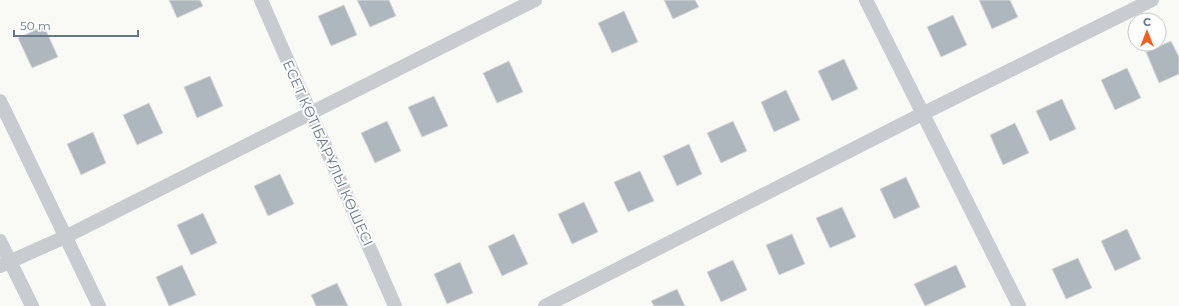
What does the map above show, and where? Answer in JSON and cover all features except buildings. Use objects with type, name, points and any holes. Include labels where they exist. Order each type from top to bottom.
[{"type":"street","name":"ЕСЕТ КӨТІБАРҰЛЫ КӨШЕСІ","points":[[261,0],[395,306]]},
{"type":"street","points":[[5,264],[65,237],[534,0]]},
{"type":"street","points":[[866,0],[1018,306]]},
{"type":"street","points":[[545,306],[922,114],[1152,0]]},
{"type":"street","points":[[0,101],[99,306]]},
{"type":"street","points":[[0,241],[5,264],[32,306]]}]
